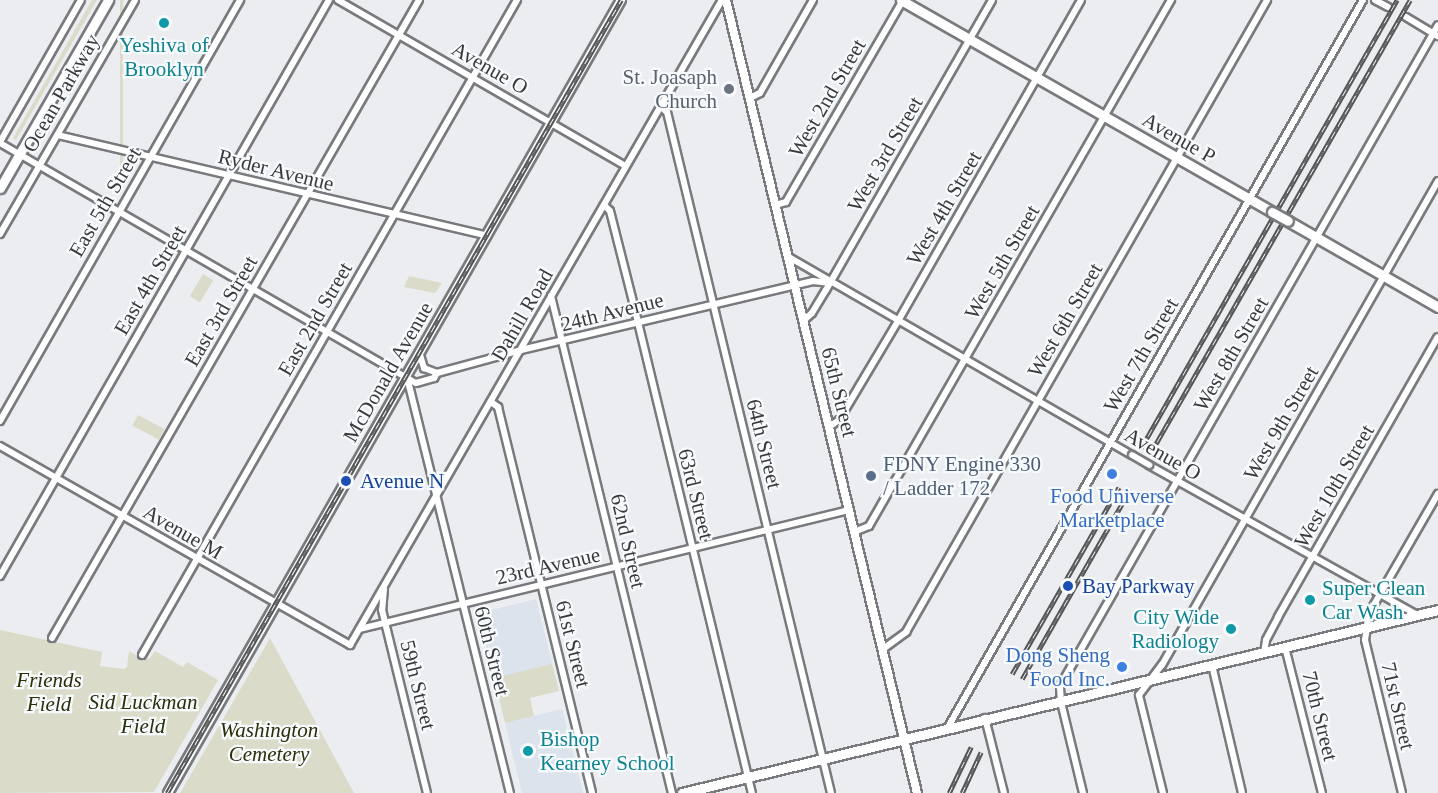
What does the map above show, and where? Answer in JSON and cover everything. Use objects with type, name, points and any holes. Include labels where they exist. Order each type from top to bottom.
[{"type":"main road","name":"Ocean Parkway","points":[[0,188],[108,0]]},
{"type":"main road","name":"McDonald Avenue","points":[[168,793],[621,0]]},
{"type":"main road","name":"65th Street","points":[[724,0],[750,98],[917,793]]},
{"type":"main road","name":"Avenue P","points":[[902,0],[1438,307]]},
{"type":"main road","points":[[682,793],[985,718],[1061,702],[1438,611]]},
{"type":"street","name":"Ocean Parkway","points":[[0,142],[81,0]]},
{"type":"street","name":"Ocean Parkway","points":[[0,234],[135,0]]},
{"type":"street","name":"East 5th Street","points":[[0,420],[240,0]]},
{"type":"street","name":"East 4th Street","points":[[0,576],[329,0]]},
{"type":"street","name":"Avenue O","points":[[338,0],[626,166]]},
{"type":"street","name":"East 3rd Street","points":[[52,638],[419,0]]},
{"type":"street","name":"East 2nd Street","points":[[142,655],[517,0]]},
{"type":"street","name":"Dahill Road","points":[[350,645],[660,106],[724,0]]},
{"type":"street","points":[[750,98],[760,93],[813,0]]},
{"type":"street","name":"West 2nd Street","points":[[775,205],[786,202],[902,0]]},
{"type":"street","name":"West 3rd Street","points":[[803,321],[812,313],[992,0]]},
{"type":"street","name":"West 4th Street","points":[[829,427],[839,420],[898,321],[1081,0]]},
{"type":"street","name":"West 5th Street","points":[[854,532],[869,526],[1171,0]]},
{"type":"street","name":"West 6th Street","points":[[883,649],[906,632],[1267,0]]},
{"type":"street","name":"West 7th Street","points":[[948,727],[1363,0]]},
{"type":"street","points":[[1375,0],[1388,8]]},
{"type":"street","points":[[1406,17],[1436,34]]},
{"type":"street","name":"West 8th Street","points":[[1061,702],[1060,686],[1436,34],[1438,26]]},
{"type":"street","name":"64th Street","points":[[660,106],[667,112],[831,793]]},
{"type":"street","name":"Ryder Avenue","points":[[58,135],[487,236]]},
{"type":"street","points":[[0,142],[407,377]]},
{"type":"street","name":"West 9th Street","points":[[1163,793],[1139,695],[1162,665],[1438,181]]},
{"type":"street","name":"63rd Street","points":[[604,205],[610,211],[638,322],[752,793]]},
{"type":"street","name":"Avenue O","points":[[788,256],[1177,481],[1379,596],[1387,597],[1417,615]]},
{"type":"street","points":[[794,285],[813,281],[830,282]]},
{"type":"street","name":"24th Avenue","points":[[407,377],[416,383],[434,378],[437,373],[521,350],[794,285]]},
{"type":"street","name":"62nd Street","points":[[551,296],[672,793]]},
{"type":"street","name":"West 10th Street","points":[[1264,653],[1270,632],[1438,338]]},
{"type":"street","points":[[420,353],[424,368],[437,373]]},
{"type":"street","name":"60th Street","points":[[407,377],[510,793]]},
{"type":"street","name":"61st Street","points":[[491,402],[498,407],[592,793]]},
{"type":"street","name":"Avenue M","points":[[0,446],[350,645]]},
{"type":"street","points":[[1367,627],[1368,615],[1438,494]]},
{"type":"street","name":"23rd Avenue","points":[[360,629],[849,510]]},
{"type":"street","name":"59th Street","points":[[385,585],[381,601],[427,793]]},
{"type":"street","name":"71st Street","points":[[1367,627],[1365,640],[1402,793]]},
{"type":"street","name":"70th Street","points":[[1285,648],[1322,793]]},
{"type":"street","points":[[1212,665],[1242,793]]},
{"type":"street","points":[[1061,702],[1083,793]]},
{"type":"street","points":[[985,718],[1004,793]]},
{"type":"shaded area","points":[[536,599],[552,664],[494,679],[478,614]]},
{"type":"shaded area","points":[[562,709],[583,793],[522,793],[505,723]]},
{"type":"green space","points":[[92,0],[97,0],[16,140],[13,138]]},
{"type":"green space","points":[[120,0],[123,0],[123,173],[120,173]]},
{"type":"green space","points":[[203,274],[213,280],[200,302],[190,296]]},
{"type":"green space","points":[[409,276],[442,283],[435,293],[404,287]]},
{"type":"green space","points":[[138,415],[164,429],[159,440],[132,426]]},
{"type":"green space","points":[[0,630],[102,652],[100,666],[124,669],[127,667],[129,651],[144,660],[150,658],[155,651],[183,667],[187,662],[218,680],[154,792],[0,793]]},
{"type":"green space","name":"Washington Cemetery","points":[[270,638],[354,793],[180,793],[266,645]]},
{"type":"green space","points":[[552,664],[559,691],[530,698],[534,716],[505,723],[494,678]]},
{"type":"railway","points":[[167,793],[621,0]]},
{"type":"railway","points":[[1141,448],[1397,0]]},
{"type":"railway","points":[[1150,454],[1410,0]]},
{"type":"railway","points":[[1012,674],[1119,487]]},
{"type":"railway","points":[[1022,679],[1128,493]]},
{"type":"railway","points":[[949,793],[971,747]]},
{"type":"railway","points":[[962,793],[981,752]]},
{"type":"place","name":"Yeshiva of Brooklyn","points":[[164,23]]},
{"type":"place","name":"St. Joasaph Church","points":[[729,89]]},
{"type":"place","name":"Food Universe Marketplace","points":[[1112,474]]},
{"type":"place","name":"FDNY Engine 330 / Ladder 172","points":[[871,476]]},
{"type":"place","name":"Avenue N","points":[[346,481]]},
{"type":"place","name":"Bay Parkway","points":[[1068,586]]},
{"type":"place","name":"Super Clean Car Wash","points":[[1310,600]]},
{"type":"place","name":"City Wide Radiology","points":[[1231,629]]},
{"type":"place","name":"Dong Sheng Food Inc.","points":[[1122,667]]},
{"type":"place","name":"Bishop Kearney School","points":[[528,751]]},
{"type":"park label","name":"Friends Field","points":[[49,692]]},
{"type":"park label","name":"Sid Luckman Field","points":[[143,714]]}]
